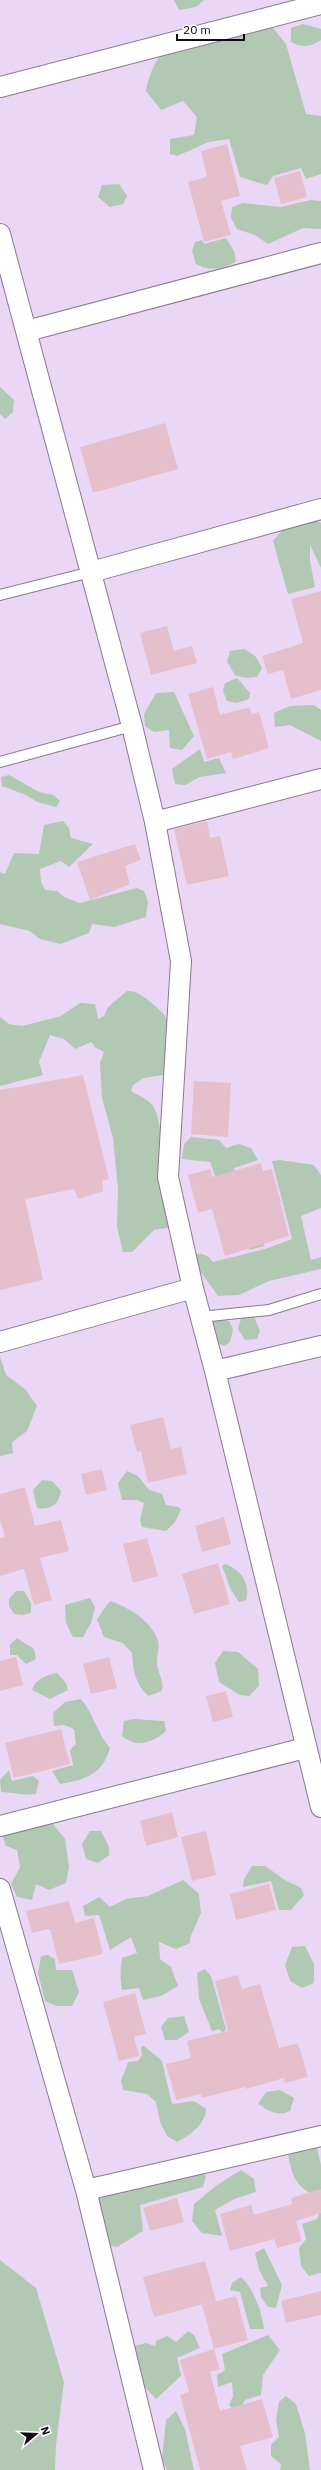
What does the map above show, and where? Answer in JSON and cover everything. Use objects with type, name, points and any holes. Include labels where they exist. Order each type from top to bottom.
[{"type":"street","points":[[0,87],[321,4]]},
{"type":"street","points":[[0,234],[132,726],[155,822],[181,961],[168,1177],[200,1317],[215,1371],[305,1748],[321,1807]]},
{"type":"street","points":[[27,331],[321,253]]},
{"type":"street","points":[[91,572],[321,509]]},
{"type":"street","points":[[155,822],[321,779]]},
{"type":"street","points":[[0,1342],[193,1288]]},
{"type":"street","points":[[215,1371],[321,1346]]},
{"type":"street","points":[[0,1826],[305,1748]]},
{"type":"street","points":[[0,1889],[86,2190],[154,2470]]},
{"type":"street","points":[[86,2190],[321,2136]]},
{"type":"lane","points":[[0,595],[91,572]]},
{"type":"lane","points":[[0,762],[132,726]]},
{"type":"lane","points":[[200,1317],[270,1310],[321,1294]]},
{"type":"green space","points":[[174,0],[204,0],[196,7],[179,10]]},
{"type":"green space","points":[[264,17],[286,44],[306,114],[321,116],[321,174],[306,179],[301,168],[273,176],[267,185],[240,177],[229,139],[209,142],[177,156],[170,154],[170,139],[194,135],[197,117],[183,101],[161,110],[146,91],[152,70],[159,57],[174,41],[202,32]]},
{"type":"green space","points":[[303,24],[321,29],[321,40],[306,46],[291,42],[291,28]]},
{"type":"green space","points":[[119,184],[127,196],[123,204],[110,207],[98,197],[102,185]]},
{"type":"green space","points":[[310,200],[321,201],[321,229],[303,228],[268,244],[255,235],[237,229],[231,218],[232,207],[243,203],[281,207]]},
{"type":"green space","points":[[226,238],[234,251],[236,261],[221,268],[211,269],[196,264],[192,251],[195,242],[202,240],[204,244]]},
{"type":"green space","points":[[0,387],[14,400],[13,412],[5,419],[0,414]]},
{"type":"green space","points":[[308,517],[321,523],[321,568],[310,545],[310,561],[315,587],[288,594],[273,541],[293,518]]},
{"type":"green space","points":[[245,649],[256,657],[262,668],[257,677],[246,678],[235,675],[227,662],[230,651]]},
{"type":"green space","points":[[237,678],[250,693],[249,699],[236,703],[227,701],[223,691],[225,683]]},
{"type":"green space","points":[[174,692],[194,736],[182,750],[170,748],[169,730],[154,732],[145,726],[144,714],[156,693]]},
{"type":"green space","points":[[314,705],[321,710],[321,741],[290,725],[275,727],[274,713],[290,706]]},
{"type":"green space","points":[[200,749],[204,762],[219,758],[226,773],[200,777],[185,785],[175,784],[172,769]]},
{"type":"green space","points":[[9,775],[39,792],[53,795],[60,801],[56,807],[37,802],[26,795],[2,786],[1,777]]},
{"type":"green space","points":[[63,821],[69,828],[71,838],[93,844],[69,867],[61,861],[40,869],[41,882],[45,890],[57,891],[64,897],[80,903],[137,888],[144,891],[148,902],[146,917],[114,927],[92,924],[89,933],[61,944],[40,939],[30,931],[0,924],[0,872],[5,874],[14,853],[39,854],[44,825]]},
{"type":"green space","points":[[127,991],[141,995],[164,1014],[173,1034],[176,1061],[163,1075],[144,1078],[133,1085],[131,1091],[150,1103],[157,1113],[161,1131],[166,1140],[179,1226],[154,1230],[132,1252],[123,1252],[117,1227],[118,1189],[113,1138],[102,1098],[100,1063],[104,1052],[96,1048],[91,1042],[75,1049],[64,1039],[50,1035],[39,1062],[43,1075],[0,1086],[0,1017],[9,1024],[22,1026],[61,1016],[80,1003],[95,1004],[98,1019],[104,1016],[108,1007]]},
{"type":"green space","points":[[191,1137],[219,1140],[226,1148],[239,1144],[251,1148],[258,1160],[234,1168],[242,1200],[277,1191],[281,1201],[253,1210],[264,1246],[249,1250],[237,1207],[217,1180],[210,1162],[182,1159],[184,1144]]},
{"type":"green space","points":[[280,1160],[314,1165],[321,1175],[321,1208],[301,1216],[311,1260],[321,1257],[321,1269],[269,1281],[239,1295],[218,1296],[195,1264],[193,1254],[200,1254],[209,1257],[213,1262],[265,1249],[292,1239],[272,1161]]},
{"type":"green space","points":[[243,1312],[253,1314],[260,1331],[257,1339],[245,1340],[238,1329]]},
{"type":"green space","points":[[212,1318],[222,1318],[230,1322],[233,1330],[230,1342],[224,1346],[210,1339]]},
{"type":"green space","points":[[0,1356],[6,1375],[26,1390],[37,1406],[27,1431],[12,1442],[13,1453],[0,1456]]},
{"type":"green space","points":[[127,1471],[138,1476],[149,1490],[162,1494],[166,1505],[179,1507],[181,1510],[175,1522],[166,1531],[142,1527],[140,1520],[144,1503],[137,1500],[122,1500],[118,1483]]},
{"type":"green space","points":[[42,1480],[52,1481],[61,1491],[58,1500],[53,1506],[37,1508],[33,1490]]},
{"type":"green space","points":[[225,1564],[240,1573],[246,1582],[246,1600],[239,1602],[231,1590],[222,1566]]},
{"type":"green space","points":[[16,1591],[24,1591],[31,1603],[31,1613],[23,1615],[14,1614],[9,1606],[9,1599]]},
{"type":"green space","points":[[90,1598],[95,1607],[91,1623],[83,1637],[73,1637],[66,1623],[65,1605]]},
{"type":"green space","points":[[110,1601],[132,1611],[145,1621],[155,1634],[158,1641],[157,1665],[162,1681],[162,1691],[148,1696],[137,1681],[132,1653],[123,1643],[104,1637],[97,1619]]},
{"type":"green space","points":[[17,1638],[34,1649],[36,1659],[26,1664],[17,1655],[10,1655],[10,1645]]},
{"type":"green space","points":[[223,1651],[238,1652],[258,1669],[259,1686],[249,1696],[240,1695],[219,1682],[215,1663]]},
{"type":"green space","points":[[57,1673],[66,1683],[68,1690],[50,1699],[32,1690],[39,1680]]},
{"type":"green space","points":[[81,1699],[110,1748],[107,1757],[98,1770],[85,1778],[60,1784],[52,1771],[73,1765],[70,1750],[76,1744],[74,1729],[64,1725],[54,1726],[53,1713],[65,1702]]},
{"type":"green space","points":[[133,1719],[164,1721],[166,1731],[156,1739],[150,1741],[139,1743],[127,1740],[122,1736],[124,1721]]},
{"type":"green space","points":[[9,1770],[12,1781],[33,1776],[39,1781],[36,1794],[27,1795],[1,1792],[0,1780]]},
{"type":"green space","points":[[37,1822],[53,1824],[65,1839],[69,1867],[66,1883],[49,1890],[36,1884],[32,1900],[17,1897],[11,1884],[20,1867],[17,1850],[6,1846],[1,1832]]},
{"type":"green space","points":[[90,1831],[101,1831],[109,1847],[109,1855],[98,1863],[86,1859],[82,1844]]},
{"type":"green space","points":[[252,1866],[265,1866],[285,1880],[301,1888],[304,1895],[291,1910],[279,1910],[271,1881],[243,1887],[244,1879]]},
{"type":"green space","points":[[183,1880],[199,1894],[201,1913],[190,1938],[190,1943],[176,1949],[159,1942],[160,1959],[171,1967],[178,1986],[161,1996],[143,2000],[139,1988],[122,1990],[120,1974],[122,1958],[137,1953],[131,1937],[110,1950],[99,1915],[85,1916],[83,1906],[99,1897],[110,1907],[126,1899],[148,1896]]},
{"type":"green space","points":[[305,1946],[314,1964],[314,1983],[302,1988],[290,1981],[285,1965],[292,1947]]},
{"type":"green space","points":[[48,1955],[55,1959],[56,1970],[72,1970],[79,1992],[72,2006],[56,2006],[45,2001],[38,1973],[41,1956]]},
{"type":"green space","points":[[205,1969],[211,1976],[226,2029],[223,2033],[219,2029],[212,2031],[199,1999],[197,1973]]},
{"type":"green space","points":[[184,2016],[189,2032],[177,2040],[165,2040],[161,2027],[168,2018]]},
{"type":"green space","points":[[144,2046],[162,2061],[172,2104],[194,2101],[206,2109],[200,2125],[192,2133],[177,2142],[167,2136],[160,2122],[156,2102],[147,2094],[123,2090],[121,2081],[128,2062],[138,2061],[142,2055],[141,2047]]},
{"type":"green space","points":[[280,2090],[294,2098],[290,2111],[285,2113],[277,2113],[258,2104],[266,2092]]},
{"type":"green space","points":[[321,2134],[321,2147],[317,2148],[321,2165],[321,2200],[304,2189],[295,2178],[292,2172],[286,2145]]},
{"type":"green space","points":[[186,2160],[206,2176],[203,2187],[140,2205],[143,2231],[117,2247],[103,2244],[91,2193]]},
{"type":"green space","points":[[241,2170],[254,2179],[256,2192],[234,2199],[215,2210],[222,2236],[202,2233],[192,2221],[194,2204],[217,2185]]},
{"type":"green space","points":[[321,2209],[321,2273],[309,2276],[301,2266],[299,2248],[306,2239],[302,2224],[317,2219]]},
{"type":"green space","points":[[264,2248],[282,2285],[276,2308],[268,2307],[261,2297],[260,2288],[268,2286],[259,2270],[255,2253]]},
{"type":"green space","points":[[0,2260],[36,2288],[64,2382],[56,2445],[55,2470],[0,2470]]},
{"type":"green space","points":[[241,2277],[250,2288],[257,2301],[264,2329],[250,2329],[240,2292],[230,2290],[232,2283]]},
{"type":"green space","points":[[188,2331],[194,2335],[200,2348],[177,2358],[181,2376],[156,2399],[140,2382],[134,2346],[146,2343],[155,2346],[156,2341],[167,2336],[176,2342]]},
{"type":"green space","points":[[268,2335],[280,2350],[263,2375],[261,2395],[245,2400],[237,2413],[229,2405],[233,2396],[232,2382],[218,2387],[217,2375],[225,2370],[222,2354]]},
{"type":"green space","points":[[286,2396],[296,2404],[305,2433],[310,2470],[280,2470],[281,2464],[271,2456],[271,2445],[279,2437],[276,2419],[279,2402]]},
{"type":"green space","points":[[176,2411],[185,2429],[194,2470],[167,2470],[162,2459],[166,2420]]},
{"type":"building","points":[[227,144],[240,196],[221,201],[231,235],[204,242],[188,182],[207,177],[201,151]]},
{"type":"building","points":[[300,171],[307,197],[281,204],[274,178]]},
{"type":"building","points":[[165,423],[178,469],[93,493],[80,447]]},
{"type":"building","points":[[321,591],[321,690],[291,699],[283,670],[268,674],[262,656],[303,643],[291,599]]},
{"type":"building","points":[[167,626],[174,651],[192,646],[197,663],[151,675],[140,633]]},
{"type":"building","points":[[213,687],[220,715],[250,707],[252,714],[259,712],[269,748],[233,759],[231,752],[207,759],[188,694]]},
{"type":"building","points":[[207,821],[210,838],[220,836],[229,876],[187,885],[174,829]]},
{"type":"building","points":[[135,844],[141,860],[125,866],[130,884],[90,900],[77,862]]},
{"type":"building","points":[[83,1075],[109,1179],[102,1181],[103,1191],[78,1199],[74,1189],[25,1199],[43,1280],[0,1290],[0,1090]]},
{"type":"building","points":[[194,1081],[231,1083],[228,1137],[191,1134]]},
{"type":"building","points":[[261,1163],[263,1171],[272,1169],[289,1236],[225,1256],[212,1209],[198,1213],[188,1175],[210,1169],[212,1177]]},
{"type":"building","points":[[163,1417],[171,1449],[181,1447],[187,1474],[148,1483],[141,1451],[137,1452],[130,1425]]},
{"type":"building","points":[[102,1469],[107,1490],[86,1495],[81,1474]]},
{"type":"building","points":[[25,1487],[35,1526],[61,1520],[69,1551],[40,1558],[52,1600],[34,1605],[24,1569],[0,1576],[0,1538],[5,1537],[0,1520],[0,1494]]},
{"type":"building","points":[[224,1517],[231,1544],[202,1552],[195,1526]]},
{"type":"building","points":[[147,1538],[158,1576],[133,1583],[123,1544]]},
{"type":"building","points":[[218,1563],[230,1604],[194,1614],[182,1574]]},
{"type":"building","points":[[16,1657],[23,1685],[0,1691],[0,1661]]},
{"type":"building","points":[[109,1657],[117,1688],[91,1694],[83,1664]]},
{"type":"building","points":[[226,1691],[233,1717],[213,1722],[206,1696]]},
{"type":"building","points":[[61,1729],[70,1764],[14,1778],[5,1743]]},
{"type":"building","points":[[172,1812],[178,1837],[146,1846],[140,1821]]},
{"type":"building","points":[[206,1831],[216,1875],[192,1881],[181,1837]]},
{"type":"building","points":[[269,1884],[276,1910],[236,1920],[230,1894]]},
{"type":"building","points":[[69,1901],[75,1923],[94,1918],[103,1954],[59,1964],[50,1929],[32,1933],[26,1911]]},
{"type":"building","points":[[238,1975],[242,1989],[260,1984],[279,2048],[298,2043],[308,2077],[285,2083],[284,2078],[246,2089],[245,2087],[202,2098],[201,2094],[176,2100],[166,2064],[191,2058],[187,2041],[228,2031],[215,1981]]},
{"type":"building","points":[[135,1993],[146,2034],[134,2037],[139,2056],[119,2061],[103,2002]]},
{"type":"building","points":[[321,2189],[321,2213],[296,2221],[302,2241],[277,2248],[274,2239],[230,2251],[220,2214],[251,2205],[254,2215],[292,2204],[291,2198]]},
{"type":"building","points":[[177,2198],[184,2222],[150,2231],[143,2208]]},
{"type":"building","points":[[205,2261],[216,2301],[154,2317],[143,2277]]},
{"type":"building","points":[[321,2291],[321,2315],[286,2323],[281,2301]]},
{"type":"building","points":[[236,2296],[248,2340],[214,2349],[202,2305]]},
{"type":"building","points":[[214,2349],[220,2369],[210,2372],[220,2411],[262,2399],[273,2437],[240,2446],[247,2470],[200,2470],[180,2395],[189,2392],[180,2360]]}]
